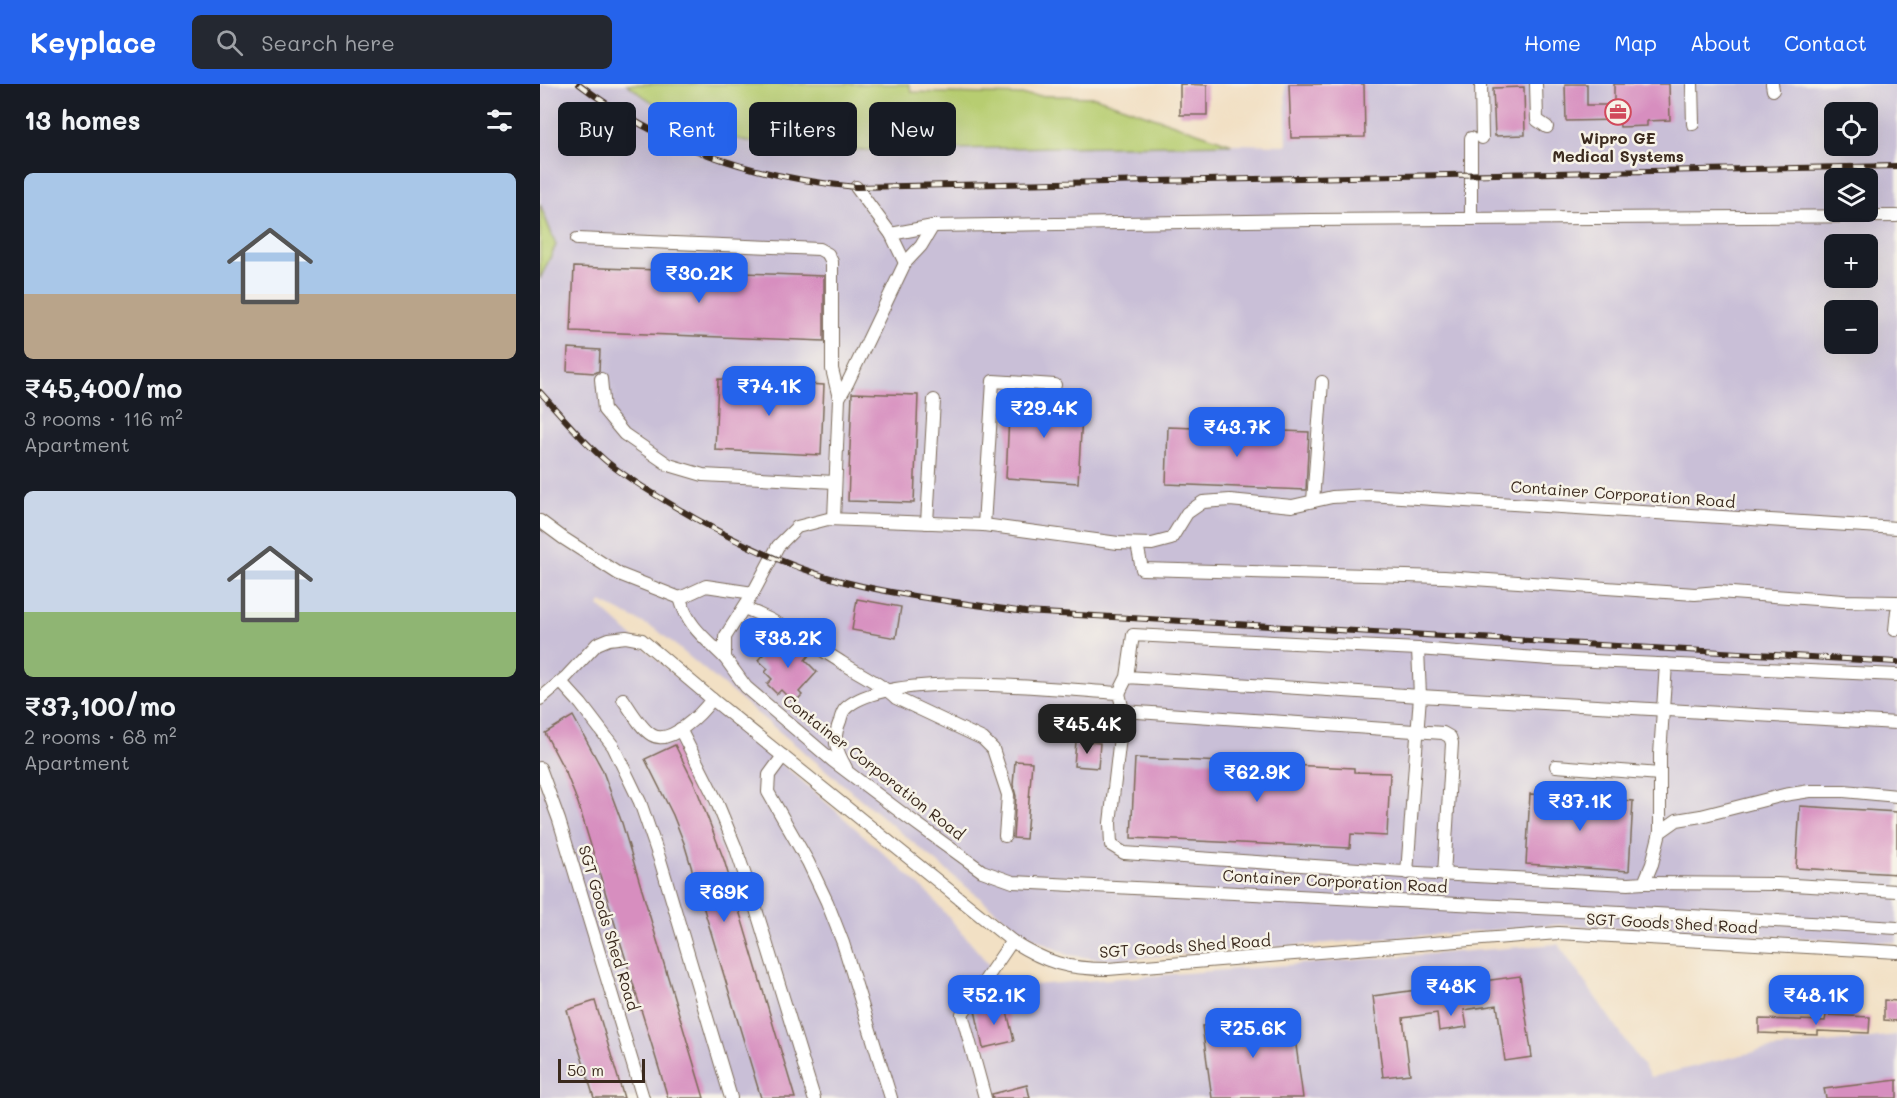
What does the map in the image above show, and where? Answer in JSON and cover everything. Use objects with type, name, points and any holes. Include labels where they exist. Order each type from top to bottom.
[{"type":"street","points":[[1470,219],[1481,84]]},
{"type":"street","points":[[1536,84],[1538,120],[1547,128]]},
{"type":"street","points":[[1692,84],[1693,124]]},
{"type":"street","points":[[856,187],[891,234],[905,263]]},
{"type":"street","points":[[891,234],[933,226],[1897,216]]},
{"type":"street","points":[[839,398],[905,263],[921,246],[933,226]]},
{"type":"street","points":[[577,239],[819,249],[828,254],[832,262],[832,369],[839,398],[834,519]]},
{"type":"street","points":[[601,379],[604,410],[624,434],[669,465],[703,475],[835,482]]},
{"type":"street","points":[[984,525],[993,381],[1055,385]]},
{"type":"street","points":[[1313,501],[1322,382]]},
{"type":"street","points":[[927,523],[934,400]]},
{"type":"street","name":"Container Corporation Road","points":[[1897,528],[1369,495],[1332,497],[1293,506],[1230,500],[1203,502],[1187,513],[1171,539],[1152,544],[1119,543],[984,525],[828,519],[797,527],[778,546],[753,593],[725,637],[725,658],[746,687],[850,774],[982,871],[1013,882],[1897,928]]},
{"type":"street","points":[[540,521],[619,574],[680,598],[706,586],[753,593]]},
{"type":"street","points":[[1137,544],[1142,568],[1444,577],[1695,594],[1718,592],[1843,601],[1897,602]]},
{"type":"street","points":[[680,598],[690,623],[725,658]]},
{"type":"street","points":[[744,608],[767,617],[796,633],[888,690],[896,698],[983,739],[993,749],[1008,795],[1005,836]]},
{"type":"street","points":[[1895,630],[1897,611]]},
{"type":"street","points":[[1897,675],[1133,635],[1127,677],[1119,693],[1123,711],[1110,823],[1111,845],[1124,853],[1443,875],[1628,884],[1776,884],[1897,891]]},
{"type":"street","name":"SGT Goods Shed Road","points":[[540,699],[561,682],[597,644],[609,639],[631,636],[648,644],[712,699],[1012,940],[1037,956],[1054,963],[1094,969],[1558,933],[1897,952]]},
{"type":"street","points":[[1407,873],[1420,696],[1418,649]]},
{"type":"street","points":[[1644,883],[1652,864],[1660,832],[1660,774],[1666,664]]},
{"type":"street","points":[[1127,677],[1897,723]]},
{"type":"street","points":[[561,682],[613,746],[640,802],[731,1098]]},
{"type":"street","points":[[850,774],[837,751],[835,732],[844,709],[866,696],[898,687],[972,684],[1119,693]]},
{"type":"street","points":[[623,699],[650,735],[656,737],[668,736],[680,729],[699,714],[712,699]]},
{"type":"street","points":[[1123,711],[1443,733],[1450,737],[1452,743],[1443,875]]},
{"type":"street","points":[[680,729],[716,800],[735,846],[814,1098]]},
{"type":"street","points":[[783,756],[769,775],[768,792],[808,862],[827,902],[843,943],[891,1098]]},
{"type":"street","points":[[1556,766],[1660,774]]},
{"type":"street","name":"SGT Goods Shed Road","points":[[540,768],[559,820],[643,1098]]},
{"type":"street","points":[[1660,832],[1677,820],[1810,791],[1844,791],[1897,796]]},
{"type":"street","points":[[985,1098],[962,1014],[1012,940]]},
{"type":"shaded area","points":[[540,84],[909,84],[912,92],[1095,97],[1232,144],[1287,145],[1285,84],[1897,84],[1897,943],[1558,925],[1107,960],[1068,955],[1022,933],[657,630],[601,602],[599,606],[688,688],[799,778],[929,894],[1008,987],[1558,944],[1651,1077],[1762,1050],[1897,1035],[1897,1098],[540,1098]]},
{"type":"green space","points":[[627,84],[909,84],[912,92],[1095,97],[1232,144],[956,149],[956,102],[869,102],[869,150],[857,150],[857,102],[749,102],[749,141],[737,138],[737,102],[652,102]]},
{"type":"green space","points":[[540,204],[556,245],[540,279]]},
{"type":"building","points":[[1180,84],[1207,85],[1207,115],[1180,115]]},
{"type":"building","points":[[1289,84],[1364,84],[1365,137],[1291,138]]},
{"type":"building","name":"Wipro GE Medical Systems","points":[[1565,84],[1587,84],[1587,105],[1614,105],[1614,84],[1669,84],[1670,120],[1647,121],[1647,126],[1620,127],[1619,120],[1566,121]]},
{"type":"building","points":[[1524,87],[1525,135],[1495,136],[1493,88]]},
{"type":"building","points":[[574,267],[824,276],[824,341],[571,331]]},
{"type":"building","points":[[568,348],[600,350],[599,371],[595,373],[567,371]]},
{"type":"building","points":[[718,379],[824,385],[821,455],[715,450]]},
{"type":"building","points":[[852,393],[918,395],[914,503],[848,501]]},
{"type":"building","points":[[1010,395],[1083,399],[1078,483],[1006,478]]},
{"type":"building","points":[[1168,427],[1309,432],[1306,490],[1166,484]]},
{"type":"building","points":[[857,599],[901,607],[896,638],[852,630]]},
{"type":"building","points":[[778,639],[788,648],[793,642],[811,653],[805,660],[817,672],[799,692],[802,695],[794,703],[781,690],[777,694],[767,684],[772,679],[765,672],[768,669],[758,660]]},
{"type":"building","points":[[573,716],[602,769],[622,823],[704,1098],[668,1098],[578,803],[566,773],[545,733]]},
{"type":"building","points":[[1076,741],[1100,743],[1098,768],[1074,766]]},
{"type":"building","points":[[675,745],[695,785],[724,860],[795,1098],[761,1098],[684,843],[673,815],[645,759]]},
{"type":"building","points":[[1135,758],[1354,768],[1354,772],[1390,773],[1387,836],[1351,834],[1350,848],[1131,838]]},
{"type":"building","points":[[1015,761],[1032,762],[1026,839],[1013,838],[1016,796],[1013,785]]},
{"type":"building","points":[[1530,794],[1633,801],[1629,871],[1526,864]]},
{"type":"building","points":[[1800,806],[1897,812],[1897,874],[1796,868]]},
{"type":"building","points":[[1520,976],[1532,1057],[1505,1061],[1497,1005],[1464,1010],[1467,1027],[1439,1031],[1437,1013],[1403,1018],[1410,1074],[1383,1077],[1373,996]]},
{"type":"building","points":[[1884,1000],[1897,1001],[1897,1021],[1884,1020]]},
{"type":"building","points":[[595,1001],[624,1098],[594,1098],[567,1010]]},
{"type":"building","points":[[1005,1003],[1014,1041],[983,1048],[975,1010]]},
{"type":"building","points":[[1292,1015],[1303,1098],[1212,1098],[1202,1026]]},
{"type":"building","points":[[1826,1015],[1870,1017],[1869,1033],[1818,1031],[1818,1035],[1759,1033],[1759,1019],[1825,1021]]},
{"type":"building","points":[[1897,1080],[1897,1098],[1826,1098],[1824,1089]]},
{"type":"building","points":[[1027,1085],[1030,1098],[993,1098],[992,1094]]},
{"type":"railway","points":[[579,84],[643,126],[710,156],[781,176],[856,187],[1897,166]]},
{"type":"railway","points":[[540,392],[606,461],[703,523],[749,547],[796,567],[845,582],[890,592],[1025,612],[1897,662]]},
{"type":"place","name":"Wipro GE Medical Systems","points":[[1618,112]]}]
